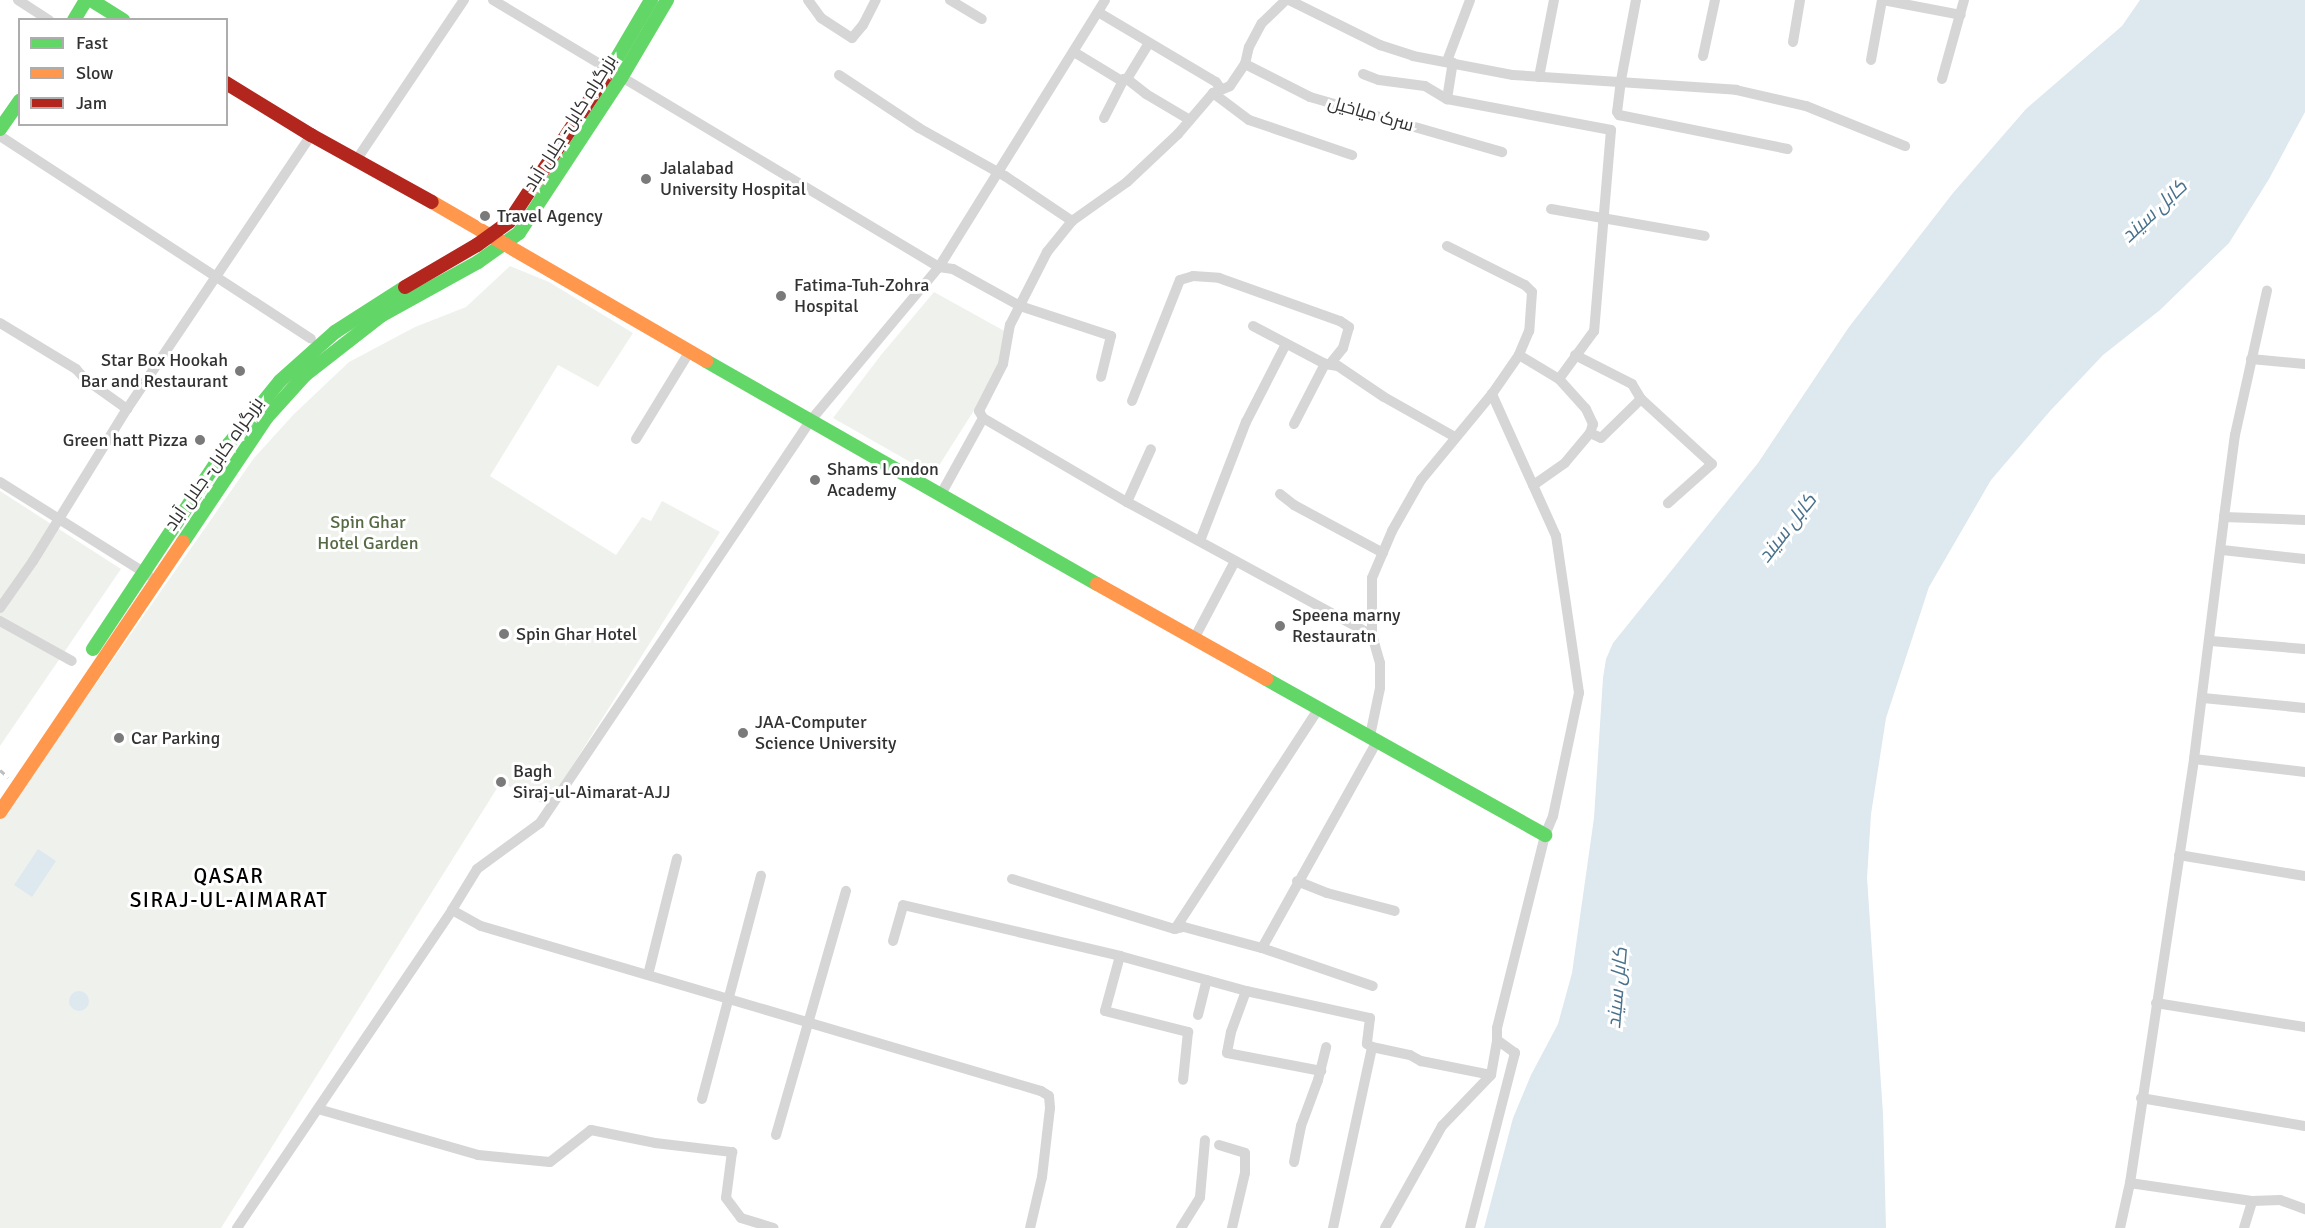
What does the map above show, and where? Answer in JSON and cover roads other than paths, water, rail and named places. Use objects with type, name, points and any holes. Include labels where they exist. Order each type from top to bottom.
[{"type":"main road","points":[[75,18],[86,0]]},
{"type":"main road","points":[[91,0],[120,18]]},
{"type":"main road","name":"بزرگراه کابل- جلال آباد","points":[[0,789],[150,576],[267,417],[305,375],[382,315],[506,243],[532,217],[615,74],[651,0]]},
{"type":"main road","name":"بزرگراه کابل- جلال آباد","points":[[0,812],[150,576],[228,444],[268,395],[307,355],[375,304],[493,236],[520,208],[667,0]]},
{"type":"main road","points":[[228,84],[311,135],[506,243],[517,252],[940,496],[1545,836]]},
{"type":"main road","points":[[0,129],[18,103]]},
{"type":"street","points":[[18,0],[46,18]]},
{"type":"street","points":[[357,159],[464,0]]},
{"type":"street","points":[[492,0],[939,267],[953,269],[1020,306],[1111,336],[1101,377]]},
{"type":"street","points":[[808,0],[821,18],[852,38],[863,25],[876,0]]},
{"type":"street","points":[[950,0],[981,19]]},
{"type":"street","points":[[237,1228],[452,910],[477,869],[540,823],[811,420],[939,267],[1105,0]]},
{"type":"street","points":[[1372,635],[1127,502],[983,418],[979,411],[1003,364],[1010,325],[1047,252],[1072,221],[1127,182],[1216,91],[1230,86],[1245,64],[1249,47],[1262,23],[1287,0],[1380,45],[1413,57],[1513,75],[1621,80],[1736,90],[1806,106],[1905,147]]},
{"type":"street","points":[[1447,99],[1450,62],[1470,0]]},
{"type":"street","points":[[1539,77],[1554,0]]},
{"type":"street","points":[[1636,0],[1621,80],[1617,112],[1619,115],[1788,149]]},
{"type":"street","points":[[1703,56],[1714,0]]},
{"type":"street","points":[[1794,42],[1800,0]]},
{"type":"street","points":[[1871,60],[1883,0],[1961,15]]},
{"type":"street","points":[[1942,79],[1964,0]]},
{"type":"street","points":[[1098,12],[1216,82],[1216,91],[1250,120],[1352,155]]},
{"type":"street","points":[[1104,118],[1125,79],[1149,43]]},
{"type":"street","points":[[1074,52],[1125,79],[1190,120]]},
{"type":"street","name":"سرک میاخیل","points":[[1245,64],[1310,97],[1502,152]]},
{"type":"street","points":[[1363,74],[1388,81],[1425,86],[1447,99],[1611,130],[1594,331],[1558,379]]},
{"type":"street","points":[[839,75],[919,128],[997,174],[1005,176],[1072,221]]},
{"type":"street","points":[[0,608],[60,519],[127,409],[311,135]]},
{"type":"street","points":[[0,136],[311,339]]},
{"type":"street","points":[[1551,209],[1705,236]]},
{"type":"street","points":[[1262,948],[1373,738],[1380,688],[1380,663],[1372,635],[1372,578],[1421,480],[1492,394],[1519,355],[1529,331],[1532,292],[1525,285],[1447,246]]},
{"type":"street","points":[[1132,401],[1180,280],[1193,276],[1219,279],[1341,321],[1349,327],[1343,348],[1328,364],[1294,424]]},
{"type":"street","points":[[2120,1228],[2130,1183],[2203,698],[2235,435],[2267,291]]},
{"type":"street","points":[[0,323],[69,364],[127,409]]},
{"type":"street","points":[[1253,326],[1328,364],[1455,437]]},
{"type":"street","points":[[1200,541],[1246,422],[1286,344]]},
{"type":"street","points":[[636,439],[690,351]]},
{"type":"street","points":[[1519,355],[1558,379],[1586,409],[1593,424],[1590,433],[1565,463],[1533,486]]},
{"type":"street","points":[[1575,355],[1632,384],[1641,399],[1712,464],[1668,503]]},
{"type":"street","points":[[2251,359],[2305,364]]},
{"type":"street","points":[[1385,1228],[1442,1126],[1491,1075],[1497,1040],[1545,836],[1553,816],[1579,693],[1556,536],[1492,394]]},
{"type":"street","points":[[1590,433],[1601,438],[1641,399]]},
{"type":"street","points":[[940,496],[983,418]]},
{"type":"street","points":[[1127,502],[1151,449]]},
{"type":"street","points":[[0,482],[150,576]]},
{"type":"street","points":[[1280,494],[1294,505],[1383,553]]},
{"type":"street","points":[[2224,517],[2305,520]]},
{"type":"street","points":[[2222,550],[2305,559]]},
{"type":"street","points":[[1196,638],[1235,561]]},
{"type":"street","points":[[0,621],[72,661]]},
{"type":"street","points":[[2211,641],[2305,650]]},
{"type":"street","points":[[2203,698],[2305,708]]},
{"type":"street","points":[[1174,929],[1319,708]]},
{"type":"street","points":[[2194,759],[2305,772]]},
{"type":"street","points":[[2179,855],[2305,876]]},
{"type":"street","points":[[648,975],[677,859]]},
{"type":"street","points":[[702,1099],[760,876]]},
{"type":"street","points":[[1012,879],[1174,929],[1184,927],[1262,948],[1373,986]]},
{"type":"street","points":[[1297,880],[1328,893],[1395,911]]},
{"type":"street","points":[[776,1135],[846,891]]},
{"type":"street","points":[[893,941],[903,905],[1120,957],[1246,991],[1370,1018],[1366,1044],[1372,1047],[1410,1055],[1421,1061],[1491,1075]]},
{"type":"street","points":[[452,910],[481,926],[1041,1091],[1049,1096],[1042,1177],[1030,1228]]},
{"type":"street","points":[[1120,957],[1104,1011],[1188,1032],[1183,1080]]},
{"type":"street","points":[[1198,1015],[1207,980]]},
{"type":"street","points":[[1246,991],[1231,1032],[1227,1053],[1321,1071]]},
{"type":"street","points":[[2156,1003],[2305,1027]]},
{"type":"street","points":[[1470,1228],[1515,1053],[1497,1040]]},
{"type":"street","points":[[1294,1162],[1301,1126],[1321,1071],[1326,1047]]},
{"type":"street","points":[[1333,1228],[1372,1047]]},
{"type":"street","points":[[2141,1098],[2305,1126]]},
{"type":"street","points":[[318,1109],[478,1155],[550,1162],[591,1130],[655,1143],[732,1152],[726,1198],[741,1218],[772,1228]]},
{"type":"street","points":[[1181,1228],[1200,1197],[1205,1140]]},
{"type":"street","points":[[1219,1145],[1245,1153],[1245,1173],[1232,1228]]},
{"type":"street","points":[[2130,1183],[2252,1201],[2280,1200],[2305,1209]]},
{"type":"street","points":[[2244,1228],[2252,1201]]},
{"type":"water","name":"کابل سيند","points":[[2140,0],[2305,0],[2305,112],[2269,179],[2229,243],[2160,310],[2103,355],[2050,411],[1991,480],[1929,587],[1886,718],[1871,814],[1867,878],[1883,1114],[1886,1228],[1484,1228],[1513,1118],[1531,1075],[1558,1024],[1572,973],[1594,818],[1603,678],[1606,659],[1613,643],[1758,463],[1849,327],[1953,193],[2026,109],[2122,26]]},
{"type":"water","points":[[38,849],[56,861],[32,897],[14,885]]},
{"type":"water","points":[[79,991],[86,994],[89,1001],[86,1008],[79,1011],[72,1008],[69,1001],[72,994]]},
{"type":"railway","points":[[0,770],[8,777]]},
{"type":"place","name":"Jalalabad University Hospital","points":[[646,179]]},
{"type":"place","name":"Travel Agency","points":[[485,216]]},
{"type":"place","name":"Fatima-Tuh-Zohra Hospital","points":[[781,296]]},
{"type":"place","name":"Star Box Hookah Bar and Restaurant","points":[[240,371]]},
{"type":"place","name":"Green hatt Pizza","points":[[200,440]]},
{"type":"place","name":"Shams London Academy","points":[[815,480]]},
{"type":"place","name":"Speena marny Restauratn","points":[[1280,626]]},
{"type":"place","name":"Spin Ghar Hotel","points":[[504,634]]},
{"type":"place","name":"JAA-Computer Science University","points":[[743,733]]},
{"type":"place","name":"Car Parking","points":[[119,738]]},
{"type":"place","name":"Bagh Siraj-ul-Aimarat-AJJ","points":[[501,782]]},
{"type":"district","name":"QASAR SIRAJ-UL-AIMARAT","points":[[229,888]]},
{"type":"park label","name":"Spin Ghar Hotel Garden","points":[[368,533]]}]
